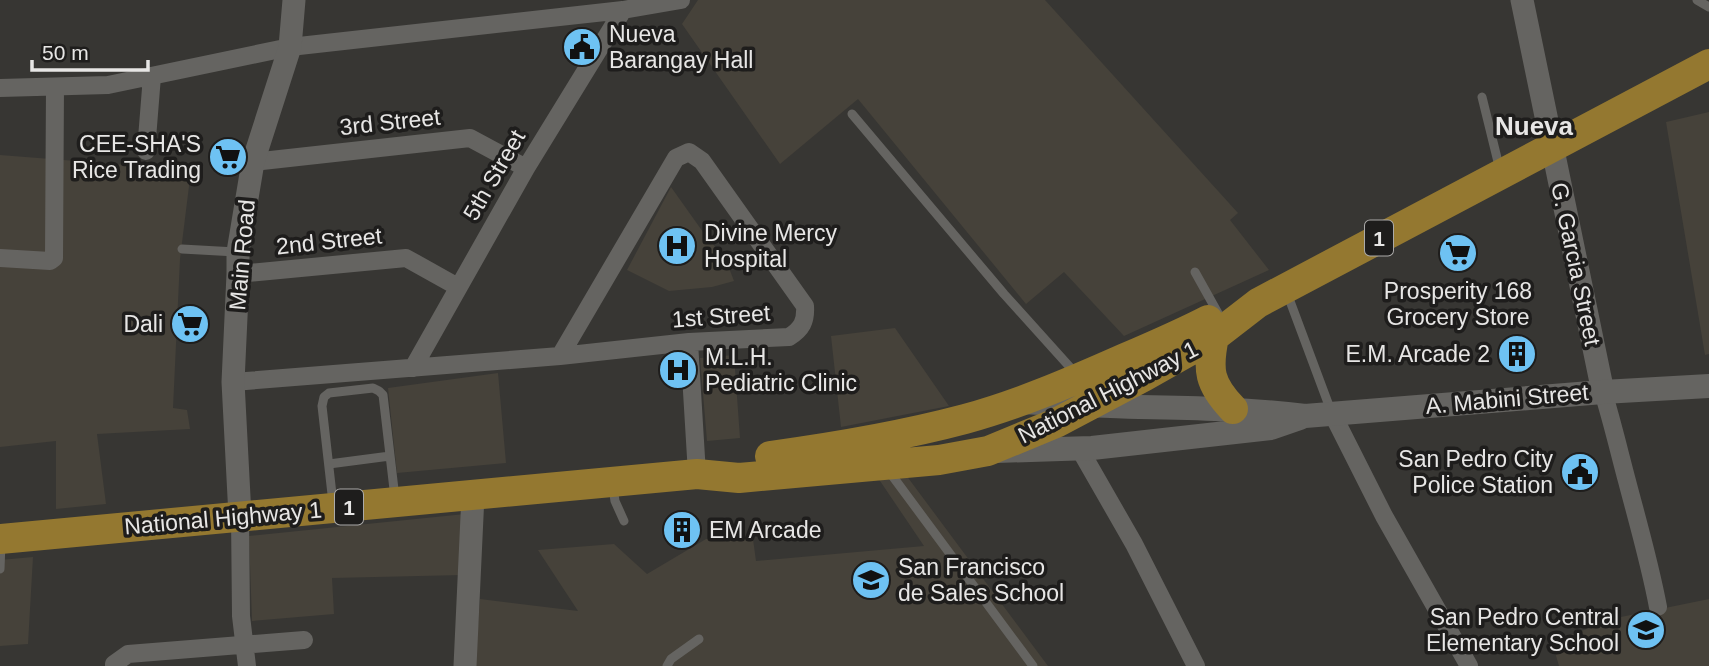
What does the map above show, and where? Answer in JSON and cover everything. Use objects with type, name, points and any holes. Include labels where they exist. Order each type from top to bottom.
[{"type":"highway","name":"National Highway 1","points":[[697,474],[738,461],[908,432],[967,419],[1019,402],[1085,392],[1216,326],[1709,64]]},
{"type":"highway","points":[[1216,326],[1210,357],[1212,378],[1221,396],[1233,409]]},
{"type":"highway","name":"National Highway 1","points":[[0,539],[697,474],[739,478],[939,460],[989,451],[1056,423],[1085,392]]},
{"type":"main road","name":"A. Mabini Street","points":[[989,451],[1079,448],[1271,428],[1305,416],[1332,413],[1709,386]]},
{"type":"main road","name":"A. Mabini Street","points":[[1085,392],[1305,416]]},
{"type":"street","name":"Main Road","points":[[240,516],[233,382],[238,263],[253,162],[290,47],[294,0]]},
{"type":"street","points":[[0,88],[108,85],[290,47],[623,10],[681,0]]},
{"type":"street","name":"G. Garcia Street","points":[[1522,0],[1531,78],[1553,147],[1602,392],[1614,427],[1650,564],[1658,607]]},
{"type":"street","name":"5th Street","points":[[413,368],[526,168],[623,10]]},
{"type":"street","points":[[146,151],[152,76]]},
{"type":"street","points":[[0,258],[50,261],[54,258],[55,87]]},
{"type":"street","name":"3rd Street","points":[[253,162],[470,138],[526,168]]},
{"type":"street","name":"1st Street","points":[[233,382],[560,356],[689,342],[789,337],[803,325],[805,306],[702,161],[689,152],[676,158],[560,356]]},
{"type":"street","name":"2nd Street","points":[[238,263],[406,258],[458,287]]},
{"type":"street","points":[[689,342],[697,474]]},
{"type":"street","points":[[1332,413],[1384,516],[1469,666]]},
{"type":"street","points":[[1079,448],[1134,544],[1196,666]]},
{"type":"street","points":[[465,666],[473,495]]},
{"type":"street","points":[[240,516],[241,616],[247,666]]},
{"type":"street","points":[[114,666],[128,654],[304,640]]},
{"type":"lane","points":[[1697,0],[1709,7]]},
{"type":"lane","points":[[1482,97],[1501,175]]},
{"type":"lane","points":[[852,114],[1085,392]]},
{"type":"lane","points":[[182,249],[238,263]]},
{"type":"lane","points":[[1195,272],[1216,326]]},
{"type":"lane","points":[[1286,288],[1332,413]]},
{"type":"lane","points":[[334,508],[322,406],[324,397],[329,393],[373,388],[383,395],[396,502]]},
{"type":"lane","points":[[329,464],[390,456]]},
{"type":"lane","points":[[885,466],[1033,666]]},
{"type":"lane","points":[[613,482],[615,501],[624,521]]},
{"type":"lane","points":[[0,539],[0,569]]},
{"type":"lane","points":[[667,666],[671,659],[699,639]]},
{"type":"shaded area","points":[[698,0],[1045,0],[1238,213],[1230,220],[1269,270],[1124,336],[1064,272],[1026,304],[858,99],[780,164],[682,24]]},
{"type":"shaded area","points":[[1709,112],[1709,354],[1705,355],[1666,122]]},
{"type":"shaded area","points":[[0,155],[191,170],[180,259],[173,408],[187,410],[190,429],[97,434],[106,504],[56,509],[56,441],[0,447]]},
{"type":"shaded area","name":"Divine Mercy Hospital","points":[[671,187],[726,260],[734,281],[712,287],[669,291],[627,270]]},
{"type":"shaded area","points":[[895,328],[949,406],[841,427],[831,336]]},
{"type":"shaded area","points":[[734,355],[740,438],[707,441],[700,358]]},
{"type":"shaded area","points":[[498,373],[506,463],[397,473],[388,388]]},
{"type":"shaded area","points":[[906,475],[1048,666],[475,666],[480,599],[578,611],[538,550],[614,544],[647,574],[706,539],[753,539],[756,561],[924,546],[878,478]]},
{"type":"shaded area","points":[[465,514],[463,575],[332,578],[334,614],[252,621],[249,536]]},
{"type":"shaded area","points":[[33,557],[28,644],[0,646],[0,560]]},
{"type":"shaded area","name":"San Pedro Central Elementary School","points":[[1709,599],[1709,666],[1559,666],[1552,642],[1616,618]]},
{"type":"place","name":"Nueva Barangay Hall","points":[[582,47]]},
{"type":"place","name":"CEE-SHA'S Rice Trading","points":[[228,157]]},
{"type":"place","name":"Divine Mercy Hospital","points":[[677,246]]},
{"type":"place","name":"Prosperity 168 Grocery Store","points":[[1458,253]]},
{"type":"place","name":"Dali","points":[[190,324]]},
{"type":"place","name":"E.M. Arcade 2","points":[[1517,354]]},
{"type":"place","name":"M.L.H. Pediatric Clinic","points":[[678,370]]},
{"type":"place","name":"San Pedro City Police Station","points":[[1580,472]]},
{"type":"place","name":"EM Arcade","points":[[682,530]]},
{"type":"place","name":"San Francisco de Sales School","points":[[871,580]]},
{"type":"place","name":"San Pedro Central Elementary School","points":[[1646,630]]},
{"type":"district","name":"Nueva","points":[[1534,126]]}]
